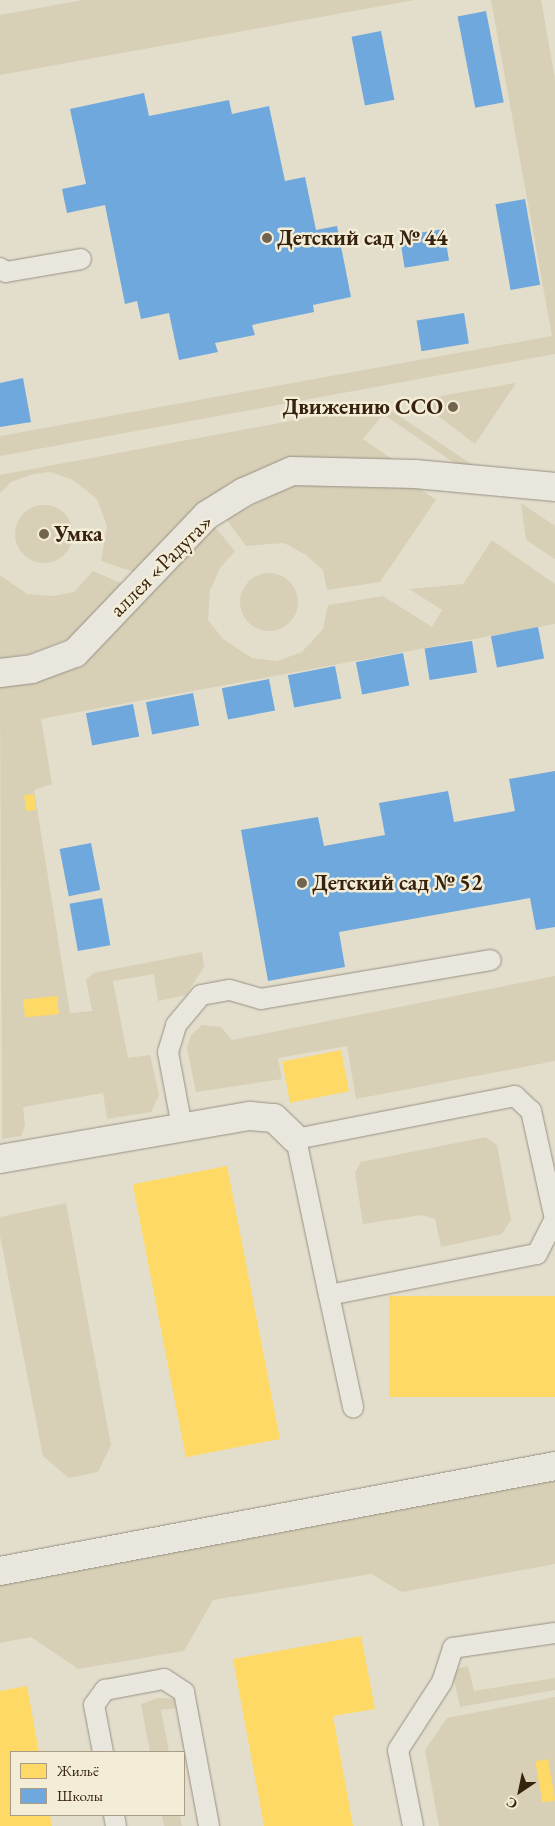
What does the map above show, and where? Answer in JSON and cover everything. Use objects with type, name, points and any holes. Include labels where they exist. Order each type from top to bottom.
[{"type":"street","name":"аллея «Радуга»","points":[[0,673],[32,668],[75,653],[207,515],[244,492],[292,472],[415,474],[547,487]]},
{"type":"street","points":[[0,1159],[182,1126],[250,1116],[274,1118],[296,1139]]},
{"type":"street","points":[[0,1571],[555,1466]]},
{"type":"lane","points":[[0,268],[6,272],[81,259]]},
{"type":"lane","points":[[182,1126],[168,1052],[176,1025],[201,995],[230,990],[261,999],[491,960]]},
{"type":"lane","points":[[329,1295],[537,1254],[555,1219],[531,1111],[515,1096],[296,1139],[329,1295],[353,1407]]},
{"type":"lane","points":[[414,1826],[398,1750],[442,1682],[453,1648],[555,1633]]},
{"type":"lane","points":[[103,1751],[94,1705],[105,1690],[164,1679],[184,1692],[209,1826]]},
{"type":"shaded area","points":[[83,0],[415,0],[0,75],[0,15]]},
{"type":"shaded area","points":[[491,0],[541,0],[555,78],[555,354],[0,456],[0,436],[552,336]]},
{"type":"shaded area","points":[[516,383],[475,444],[417,400]]},
{"type":"shaded area","points":[[381,404],[488,475],[469,473],[383,414],[363,439],[395,461],[290,462],[140,574],[101,561],[107,526],[97,499],[73,480],[50,472],[34,474],[11,482],[0,493],[0,475]]},
{"type":"shaded area","points":[[407,480],[436,500],[380,582],[327,590],[323,570],[306,555],[284,543],[246,546],[226,519],[292,485]]},
{"type":"shaded area","points":[[521,503],[555,526],[555,559],[526,540]]},
{"type":"shaded area","points":[[44,505],[55,507],[68,518],[73,534],[71,545],[60,558],[44,563],[33,561],[20,550],[15,534],[17,523],[28,510]]},
{"type":"shaded area","points":[[215,527],[235,551],[220,568],[210,591],[208,620],[223,639],[252,658],[277,661],[302,652],[323,629],[328,605],[383,596],[432,627],[442,610],[409,589],[463,584],[492,540],[555,584],[555,624],[41,719],[52,784],[34,790],[70,1013],[92,1011],[86,980],[93,973],[202,952],[204,967],[186,995],[158,1001],[154,974],[113,981],[128,1058],[150,1055],[159,1095],[151,1112],[107,1119],[103,1093],[23,1107],[25,1125],[21,1136],[2,1139],[0,685],[20,682]]},
{"type":"shaded area","points":[[93,571],[127,586],[71,638],[28,654],[0,658],[0,575],[27,594],[52,596],[74,592]]},
{"type":"shaded area","points":[[269,573],[280,575],[293,586],[298,602],[296,613],[285,626],[269,631],[258,629],[245,618],[240,602],[242,591],[253,578]]},
{"type":"shaded area","points":[[555,976],[555,1061],[356,1099],[347,1046],[278,1058],[282,1079],[196,1092],[187,1048],[191,1035],[202,1025],[221,1027],[232,1040]]},
{"type":"shaded area","points":[[486,1137],[497,1145],[511,1220],[502,1234],[441,1247],[435,1219],[422,1215],[363,1224],[355,1173],[361,1162]]},
{"type":"shaded area","points":[[66,1203],[111,1445],[98,1472],[69,1478],[43,1456],[0,1236],[0,1217]]},
{"type":"shaded area","points":[[555,1476],[555,1564],[402,1592],[371,1574],[213,1600],[184,1651],[78,1669],[31,1637],[0,1643],[0,1580]]},
{"type":"shaded area","points":[[468,1666],[474,1691],[555,1678],[555,1690],[460,1707],[453,1675],[459,1668]]},
{"type":"shaded area","points":[[555,1697],[555,1826],[439,1826],[425,1750],[447,1718]]},
{"type":"shaded area","points":[[159,1698],[174,1699],[175,1708],[161,1710],[169,1751],[150,1751],[141,1704]]},
{"type":"shaded area","points":[[162,1816],[180,1816],[182,1826],[164,1826]]},
{"type":"building: Жильё","points":[[34,794],[36,810],[26,811],[24,795]]},
{"type":"building: Жильё","points":[[57,996],[59,1014],[25,1017],[23,1000]]},
{"type":"building: Жильё","points":[[341,1050],[349,1091],[290,1103],[282,1061]]},
{"type":"building: Жильё","points":[[227,1166],[280,1439],[186,1457],[133,1184]]},
{"type":"building: Жильё","points":[[389,1296],[555,1296],[555,1397],[389,1397]]},
{"type":"building: Жильё","points":[[361,1636],[375,1709],[333,1716],[353,1826],[264,1826],[233,1659]]},
{"type":"building: Жильё","points":[[27,1686],[39,1751],[10,1751],[10,1816],[50,1816],[52,1826],[0,1826],[0,1691]]},
{"type":"building: Жильё","points":[[548,1759],[555,1800],[542,1803],[535,1761]]},
{"type":"building: Школы","points":[[486,11],[504,102],[475,108],[458,17]]},
{"type":"building: Школы","points":[[381,31],[394,100],[365,105],[352,37]]},
{"type":"building: Школы","points":[[144,93],[149,116],[229,100],[232,114],[269,106],[285,181],[305,177],[316,230],[337,226],[351,297],[313,305],[314,312],[252,325],[255,335],[215,343],[218,352],[179,360],[169,313],[141,319],[137,301],[125,304],[105,205],[67,213],[62,189],[86,184],[70,109]]},
{"type":"building: Школы","points":[[525,199],[540,285],[511,290],[495,204]]},
{"type":"building: Школы","points":[[444,229],[449,261],[405,268],[400,236]]},
{"type":"building: Школы","points":[[464,313],[469,344],[421,351],[417,321]]},
{"type":"building: Школы","points":[[23,378],[31,422],[0,427],[0,383]]},
{"type":"building: Школы","points":[[538,627],[544,658],[497,668],[491,636]]},
{"type":"building: Школы","points":[[472,641],[477,673],[430,680],[425,649]]},
{"type":"building: Школы","points":[[403,653],[409,685],[362,695],[356,662]]},
{"type":"building: Школы","points":[[335,666],[341,698],[294,708],[288,675]]},
{"type":"building: Школы","points":[[269,679],[275,710],[228,720],[222,688]]},
{"type":"building: Школы","points":[[193,693],[199,725],[152,735],[146,702]]},
{"type":"building: Школы","points":[[133,704],[139,736],[92,746],[86,713]]},
{"type":"building: Школы","points":[[555,771],[555,927],[536,930],[530,898],[339,932],[345,967],[268,981],[241,830],[318,817],[324,846],[385,835],[379,803],[448,791],[454,822],[515,811],[509,779]]},
{"type":"building: Школы","points":[[91,843],[100,890],[69,896],[60,849]]},
{"type":"building: Школы","points":[[102,898],[110,945],[78,951],[70,904]]},
{"type":"place","name":"Детский сад № 44","points":[[267,238]]},
{"type":"place","name":"Движению ССО","points":[[453,407]]},
{"type":"place","name":"Умка","points":[[44,534]]},
{"type":"place","name":"Детский сад № 52","points":[[302,883]]}]
